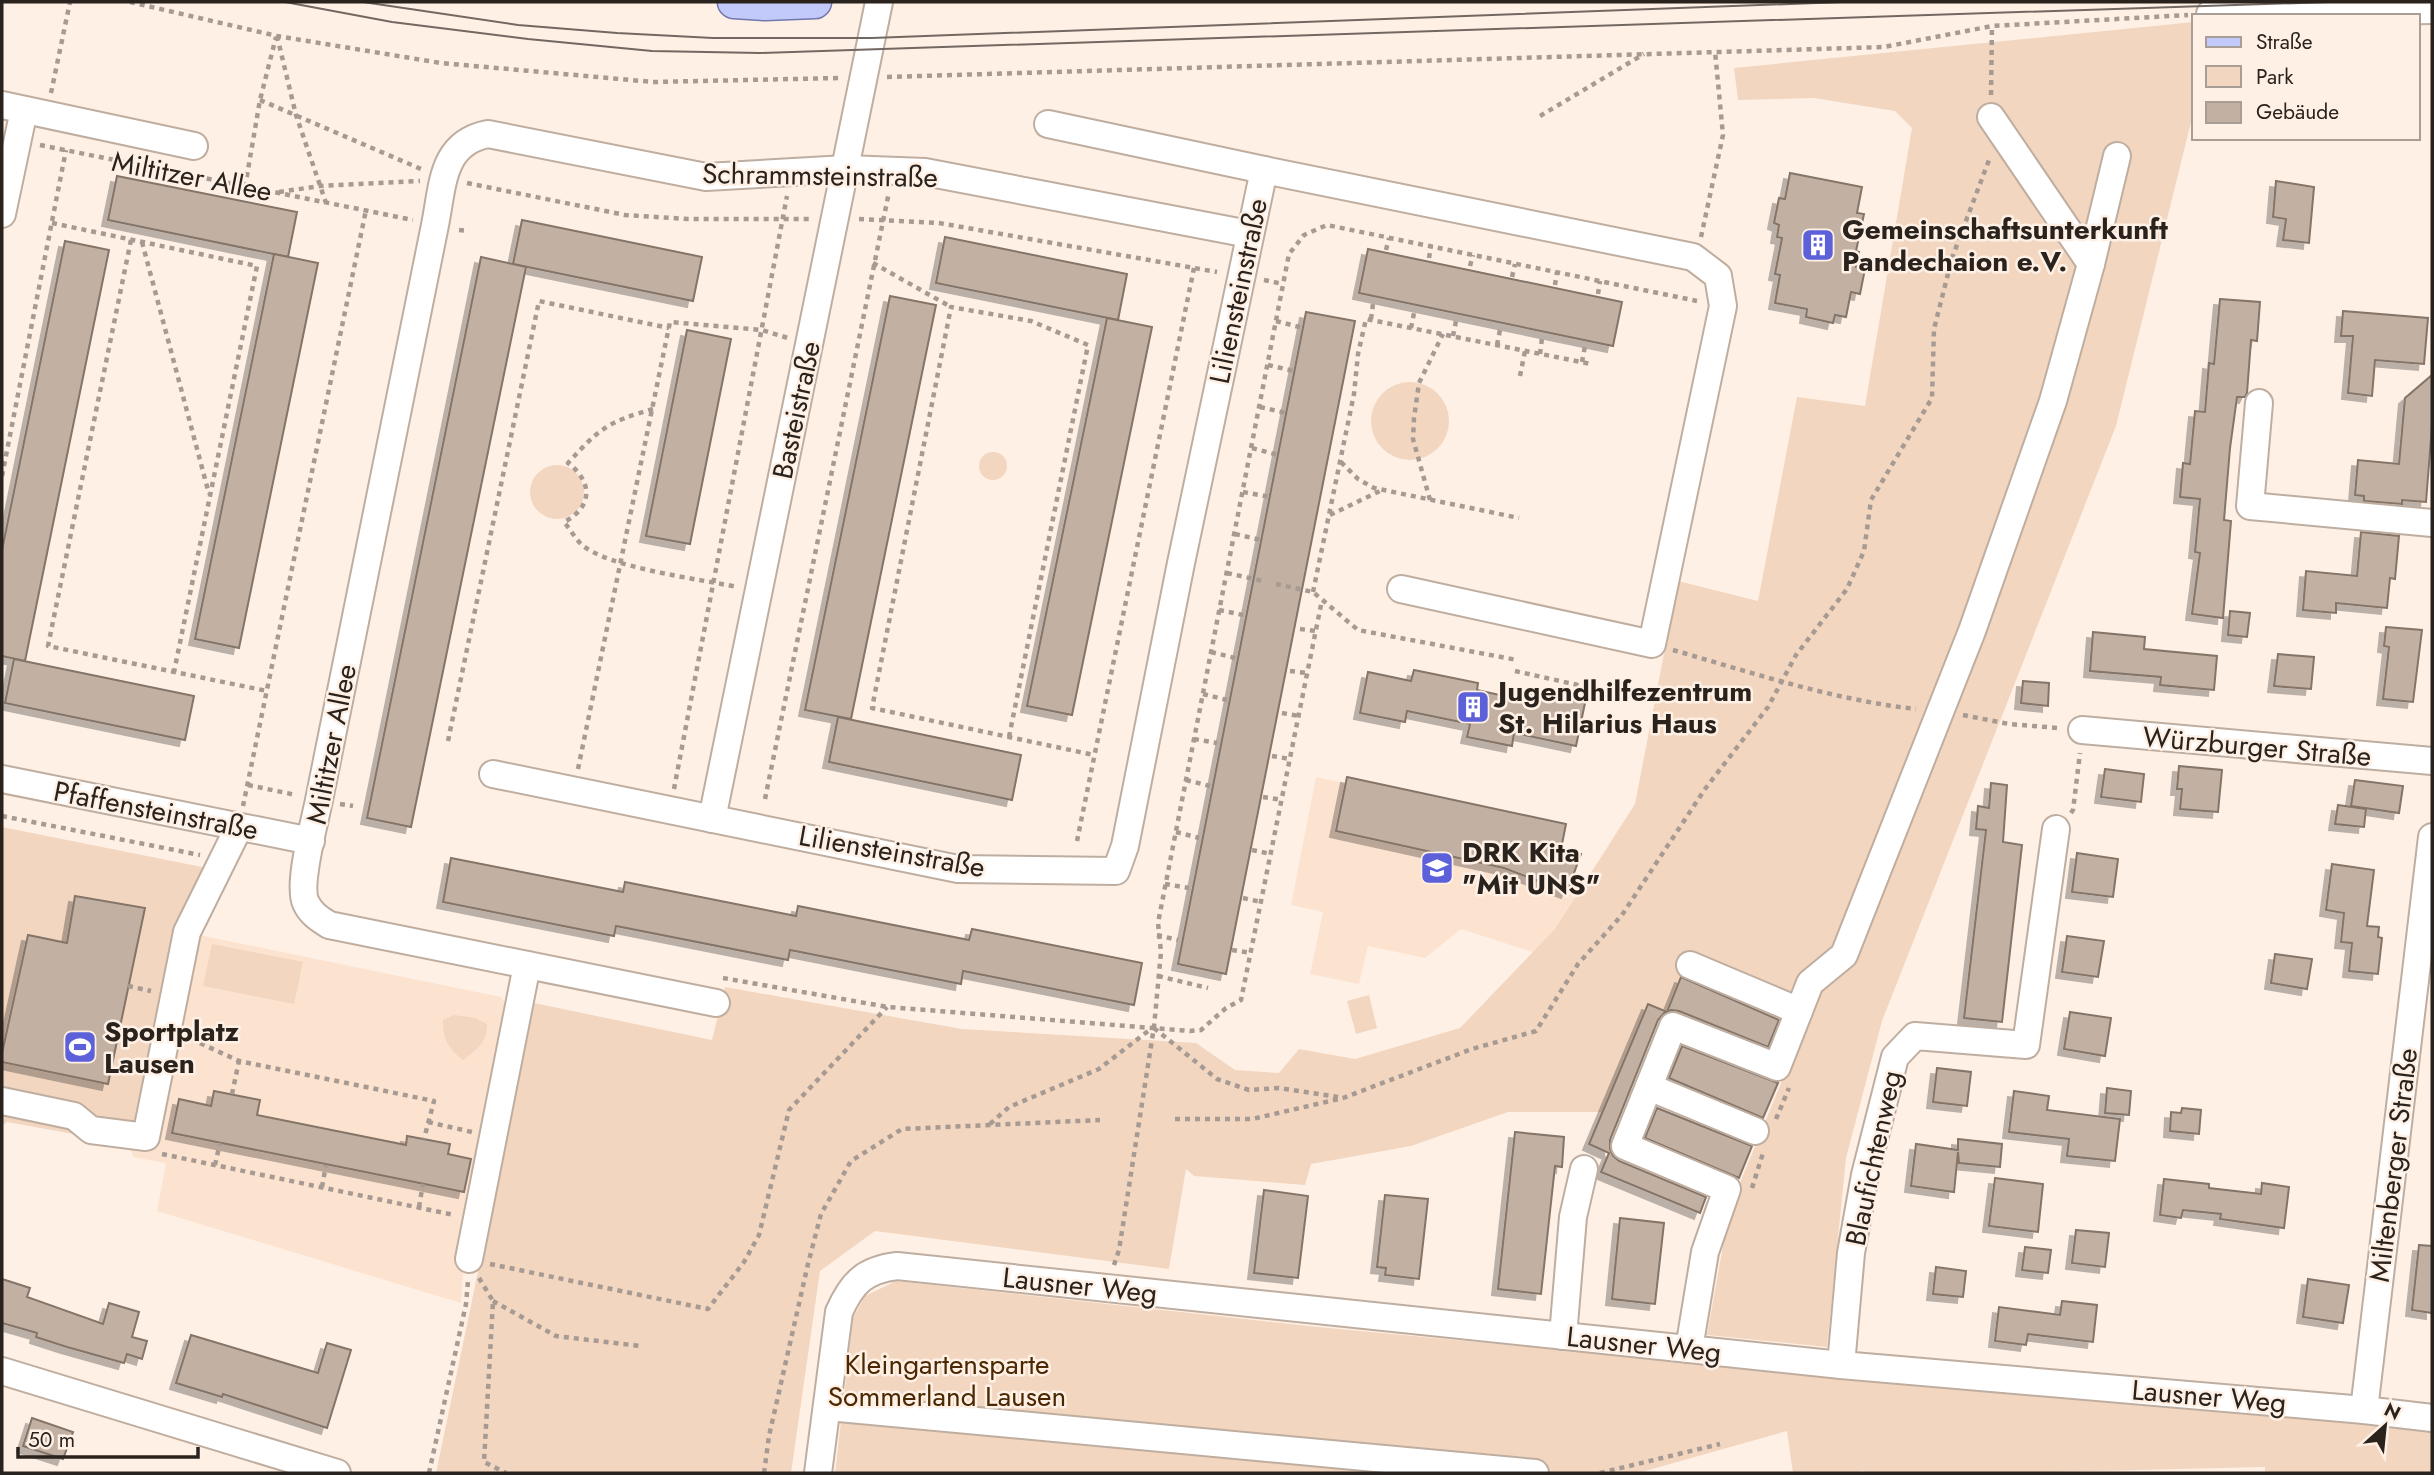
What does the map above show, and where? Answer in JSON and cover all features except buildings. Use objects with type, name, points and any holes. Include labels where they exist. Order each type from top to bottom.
[{"type":"main road","points":[[734,2],[815,2]]},
{"type":"street","name":"Basteistraße","points":[[712,819],[879,2]]},
{"type":"street","points":[[2210,14],[2432,10]]},
{"type":"street","points":[[2,214],[24,110]]},
{"type":"street","name":"Miltitzer Allee","points":[[24,110],[194,146]]},
{"type":"street","points":[[1991,117],[2091,264]]},
{"type":"street","points":[[1048,124],[1264,170]]},
{"type":"street","name":"Schrammsteinstraße","points":[[446,173],[453,153],[462,144],[474,136],[488,134],[706,177],[846,169],[925,172],[1249,234]]},
{"type":"street","points":[[1689,1349],[1704,1252],[1727,1189],[1625,1146],[1673,1026],[1777,1067],[1810,984],[1844,956],[1972,631],[2053,401],[2091,264],[2117,156]]},
{"type":"street","name":"Liliensteinstraße","points":[[493,774],[958,869],[1116,871],[1125,846],[1240,276],[1264,170],[1693,257],[1718,276],[1723,306],[1652,644]]},
{"type":"street","name":"Miltitzer Allee","points":[[446,173],[311,841],[303,882],[304,900],[313,914],[330,925],[716,1003]]},
{"type":"street","points":[[2259,403],[2250,506],[2432,523]]},
{"type":"street","points":[[1401,589],[1652,644]]},
{"type":"street","name":"Würzburger Straße","points":[[2082,730],[2432,761]]},
{"type":"street","name":"Pfaffensteinstraße","points":[[2,779],[311,841]]},
{"type":"street","points":[[2,1101],[74,1116],[91,1130],[146,1137],[187,932],[239,827]]},
{"type":"street","name":"Blaufichtenweg","points":[[1841,1364],[1851,1254],[1858,1214],[1865,1175],[1895,1057],[1914,1036],[2026,1045],[2056,830]]},
{"type":"street","name":"Miltenberger Straße","points":[[2364,1410],[2432,837]]},
{"type":"street","points":[[469,1259],[527,965]]},
{"type":"street","points":[[1690,965],[1799,1011]]},
{"type":"street","points":[[1648,1087],[1765,1133]]},
{"type":"street","points":[[1563,1336],[1573,1217],[1584,1169]]},
{"type":"street","name":"Lausner Weg","points":[[828,1407],[839,1312],[847,1294],[860,1279],[878,1269],[897,1266],[1689,1349],[2432,1418]]},
{"type":"street","points":[[2,1371],[337,1473]]},
{"type":"street","points":[[818,1473],[828,1407],[1535,1473]]},
{"type":"path","points":[[24,110],[70,2]]},
{"type":"path","points":[[130,2],[276,36],[441,63],[653,82],[1884,47],[1992,26],[2192,15]]},
{"type":"path","points":[[1175,1119],[1252,1119],[1343,1098],[1472,1049],[1536,1031],[1578,964],[1622,915],[1705,789],[1768,707],[1796,655],[1847,589],[1864,551],[1871,500],[1932,398],[1934,329],[1952,258],[1991,156],[1992,26]]},
{"type":"path","points":[[245,187],[260,100],[276,36]]},
{"type":"path","points":[[276,36],[296,115],[326,202]]},
{"type":"path","points":[[1700,243],[1723,135],[1715,51]]},
{"type":"path","points":[[1540,116],[1645,53]]},
{"type":"path","points":[[260,100],[446,173],[625,215],[688,219],[883,219],[939,223],[1283,284]]},
{"type":"path","name":"Miltitzer Allee","points":[[18,141],[366,211],[267,691]]},
{"type":"path","points":[[2,476],[66,150]]},
{"type":"path","points":[[765,799],[893,171]]},
{"type":"path","points":[[670,810],[792,172]]},
{"type":"path","points":[[275,192],[446,173]]},
{"type":"path","points":[[51,223],[257,266],[173,672]]},
{"type":"path","points":[[1107,1289],[1119,1250],[1154,1027],[1161,952],[1157,935],[1165,884],[1289,254],[1304,236],[1328,225],[1723,306]]},
{"type":"path","points":[[1386,250],[1389,238]]},
{"type":"path","points":[[131,240],[48,646],[267,691],[239,827]]},
{"type":"path","points":[[142,242],[210,495]]},
{"type":"path","points":[[1429,258],[1431,246]]},
{"type":"path","points":[[1470,266],[1473,255]]},
{"type":"path","points":[[873,263],[951,307],[1031,321],[1088,345],[1009,737]]},
{"type":"path","points":[[1512,277],[1515,264]]},
{"type":"path","points":[[1077,841],[1194,268]]},
{"type":"path","points":[[1555,285],[1557,272]]},
{"type":"path","points":[[1598,294],[1600,281]]},
{"type":"path","points":[[448,741],[539,301],[669,328]]},
{"type":"path","points":[[1370,319],[1373,304]]},
{"type":"path","points":[[951,307],[872,708],[1094,755]]},
{"type":"path","points":[[1411,328],[1414,313]]},
{"type":"path","points":[[1313,592],[1354,394],[1358,354],[1366,318],[1591,364]]},
{"type":"path","points":[[1276,320],[1303,328]]},
{"type":"path","points":[[574,791],[670,321],[762,330],[809,344]]},
{"type":"path","points":[[1453,336],[1456,321]]},
{"type":"path","points":[[1497,345],[1500,330]]},
{"type":"path","points":[[1430,500],[1413,439],[1414,418],[1419,383],[1443,334]]},
{"type":"path","points":[[1539,354],[1542,338]]},
{"type":"path","points":[[1582,362],[1585,346]]},
{"type":"path","points":[[1520,376],[1525,351]]},
{"type":"path","points":[[1268,365],[1294,371]]},
{"type":"path","points":[[1259,407],[1286,413]]},
{"type":"path","points":[[653,409],[617,419],[593,435],[568,463],[582,477],[587,497],[583,508],[564,522],[581,544],[600,557],[621,564],[759,591]]},
{"type":"path","points":[[1251,448],[1278,455]]},
{"type":"path","points":[[1340,462],[1358,479],[1382,490],[1519,518]]},
{"type":"path","points":[[1329,516],[1382,490]]},
{"type":"path","points":[[1243,492],[1270,497]]},
{"type":"path","points":[[1234,534],[1261,540]]},
{"type":"path","points":[[1227,573],[1263,581]]},
{"type":"path","points":[[1276,584],[1313,592],[1358,630],[1517,660]]},
{"type":"path","points":[[716,1003],[720,977],[888,1007],[1201,1030],[1226,1008],[1241,1000],[1322,600]]},
{"type":"path","points":[[1219,610],[1243,615]]},
{"type":"path","points":[[1300,629],[1316,631]]},
{"type":"path","points":[[1652,644],[1782,681],[1889,706],[1940,711],[2009,724],[2082,730],[2073,810],[2056,830]]},
{"type":"path","points":[[1211,652],[1235,658]]},
{"type":"path","points":[[1290,671],[1307,673]]},
{"type":"path","points":[[1514,671],[1632,697]]},
{"type":"path","points":[[1203,694],[1227,699]]},
{"type":"path","points":[[1282,713],[1299,716]]},
{"type":"path","points":[[1194,739],[1217,743]]},
{"type":"path","points":[[1272,756],[1290,759]]},
{"type":"path","points":[[1186,780],[1210,786]]},
{"type":"path","points":[[248,785],[303,796]]},
{"type":"path","points":[[1263,797],[1282,800]]},
{"type":"path","points":[[2,816],[223,860]]},
{"type":"path","points":[[1176,832],[1199,838]]},
{"type":"path","points":[[1252,850],[1271,854]]},
{"type":"path","points":[[1165,884],[1189,888]]},
{"type":"path","points":[[1242,898],[1261,902]]},
{"type":"path","points":[[1157,935],[1178,940]]},
{"type":"path","points":[[1232,950],[1251,953]]},
{"type":"path","points":[[1158,976],[1208,988]]},
{"type":"path","points":[[469,1259],[708,1309],[744,1262],[759,1236],[789,1110],[888,1007]]},
{"type":"path","points":[[1154,1027],[1217,1079],[1249,1090],[1279,1088],[1343,1098]]},
{"type":"path","points":[[989,1125],[1009,1107],[1099,1069],[1154,1027]]},
{"type":"path","points":[[167,1029],[239,1061],[434,1101],[424,1139]]},
{"type":"path","points":[[232,1094],[239,1061]]},
{"type":"path","points":[[1749,1193],[1765,1133],[1791,1084]]},
{"type":"path","points":[[764,1473],[772,1422],[807,1264],[821,1214],[850,1161],[902,1129],[1100,1121]]},
{"type":"path","points":[[428,1122],[492,1137]]},
{"type":"path","points":[[146,1137],[144,1150],[476,1220]]},
{"type":"path","points":[[215,1165],[220,1143]]},
{"type":"path","points":[[322,1187],[326,1165]]},
{"type":"path","points":[[419,1208],[423,1184]]},
{"type":"path","points":[[469,1259],[493,1301],[556,1336],[640,1346]]},
{"type":"path","points":[[429,1473],[467,1304],[469,1259]]},
{"type":"path","points":[[493,1301],[484,1462],[506,1473]]},
{"type":"path","points":[[1600,1473],[1720,1444]]},
{"type":"shaded area","name":"DRK Kita \"Mit UNS\"","points":[[1316,777],[1565,829],[1561,849],[1581,854],[1572,881],[1597,891],[1545,956],[1461,929],[1425,958],[1368,946],[1359,984],[1310,974],[1323,912],[1291,905]]},
{"type":"shaded area","points":[[180,931],[501,997],[507,1005],[469,1197],[461,1303],[157,1211],[166,1163],[133,1157],[129,1144]]},
{"type":"green space","points":[[2192,22],[2192,118],[2116,426],[1882,1021],[1846,1158],[1827,1347],[1707,1335],[1730,1207],[1814,1003],[1692,952],[1667,1012],[1647,1004],[1603,1112],[1508,1112],[1411,1146],[1311,1164],[1305,1185],[1194,1176],[1186,1169],[1169,1269],[875,1231],[820,1271],[791,1473],[436,1473],[534,1003],[712,1040],[725,987],[962,1029],[1196,1043],[1235,1070],[1279,1073],[1299,1049],[1355,1059],[1460,1028],[1555,929],[1635,804],[1678,581],[1758,601],[1797,397],[1865,406],[1912,128],[1895,111],[1814,98],[1738,100],[1734,68]]},
{"type":"green space","points":[[1410,382],[1425,385],[1442,399],[1449,421],[1446,436],[1432,453],[1410,460],[1395,457],[1378,443],[1371,421],[1374,406],[1388,389]]},
{"type":"green space","points":[[993,452],[1003,456],[1007,466],[1003,476],[993,480],[983,476],[979,466],[983,456]]},
{"type":"green space","points":[[557,465],[576,473],[584,492],[576,511],[557,519],[538,511],[530,492],[538,473]]},
{"type":"green space","name":"Sportplatz Lausen","points":[[2,827],[212,869],[147,1110],[129,1144],[7,1122],[2,1126]]},
{"type":"green space","points":[[212,944],[303,962],[294,1004],[203,986]]},
{"type":"green space","points":[[1369,995],[1377,1028],[1356,1034],[1347,1001]]},
{"type":"green space","points":[[454,1015],[476,1018],[487,1024],[480,1045],[463,1060],[450,1047],[444,1033],[443,1020]]},
{"type":"green space","name":"Kleingartensparte Sommerland Lausen","points":[[896,1281],[1318,1327],[1824,1375],[2202,1404],[2432,1430],[2432,1473],[2265,1473],[2265,1467],[2015,1473],[1793,1473],[1787,1431],[1638,1473],[835,1473],[853,1318],[865,1296]]},
{"type":"tram line","points":[[285,2],[392,22],[528,39],[652,51],[760,53],[2329,2]]},
{"type":"tram line","points":[[363,2],[518,25],[713,38],[872,38],[1843,2]]},
{"type":"place","name":"Gemeinschaftsunterkunft Pandechaion e.V.","points":[[1818,245]]},
{"type":"place","name":"Jugendhilfezentrum St. Hilarius Haus","points":[[1473,707]]},
{"type":"place","name":"DRK Kita \"Mit UNS\"","points":[[1437,868]]},
{"type":"place","name":"Sportplatz Lausen","points":[[80,1047]]}]
